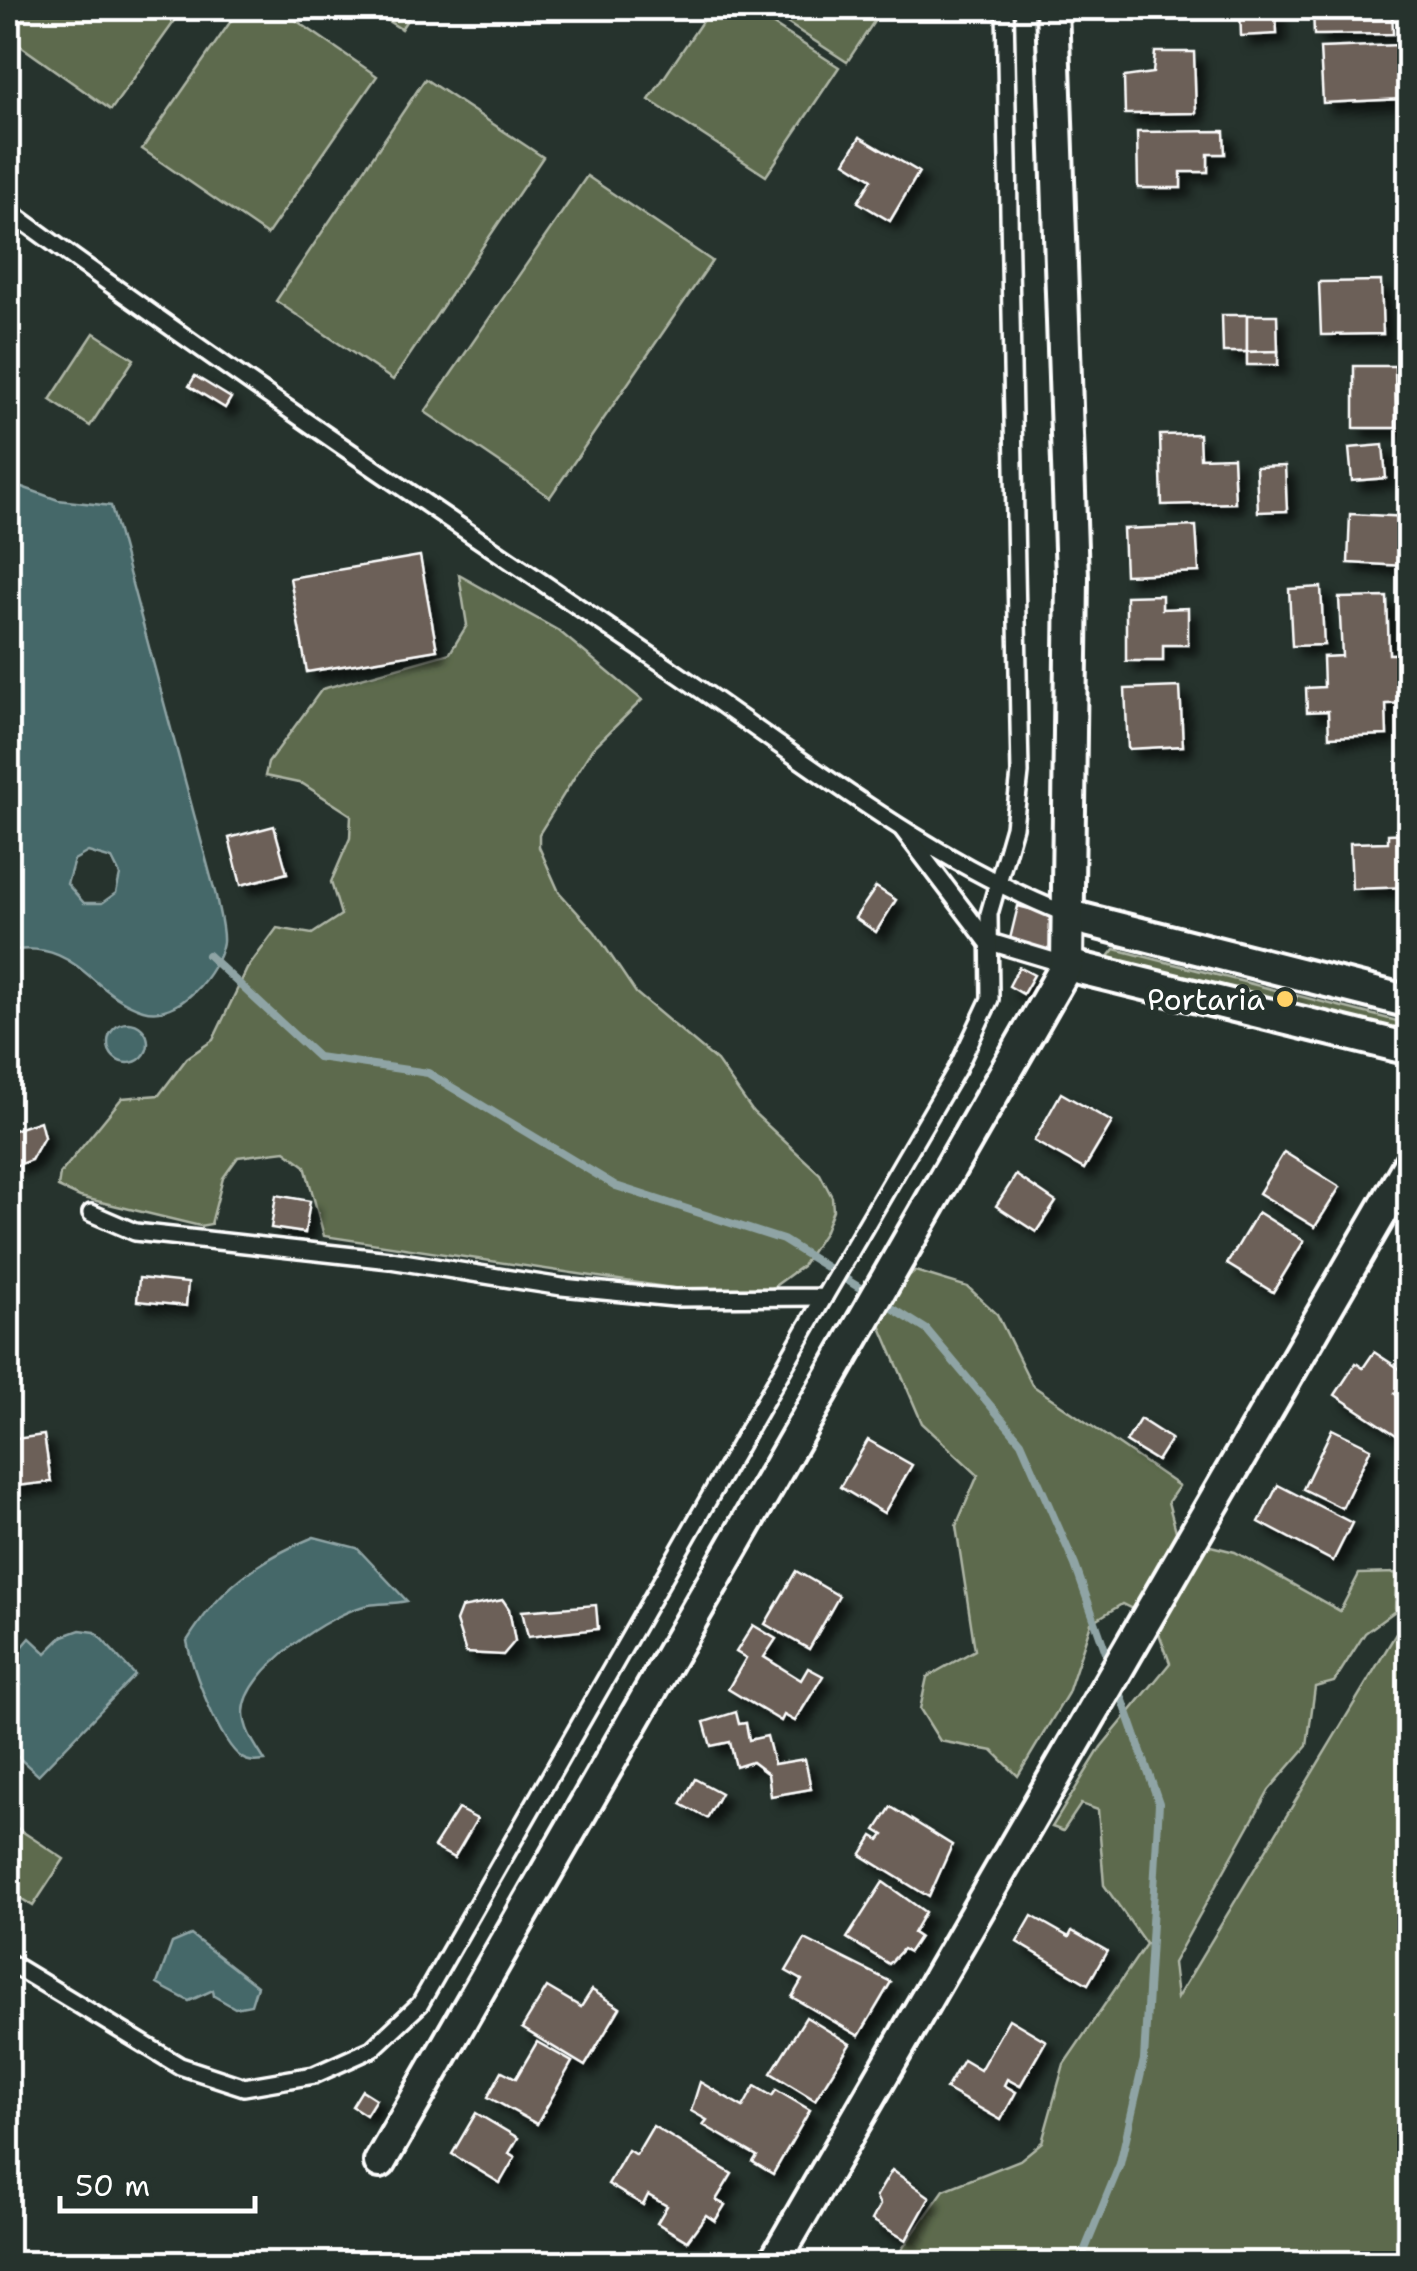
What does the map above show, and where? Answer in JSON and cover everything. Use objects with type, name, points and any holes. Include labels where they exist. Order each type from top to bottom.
[{"type":"street","points":[[380,2162],[1067,964],[1072,577],[1052,8]]},
{"type":"street","points":[[1070,916],[1410,1002]]},
{"type":"street","points":[[1067,964],[1410,1048]]},
{"type":"street","points":[[773,2264],[1410,1163]]},
{"type":"lane","points":[[8,1962],[180,2066],[244,2087],[314,2075],[372,2049],[420,2004],[957,1069],[990,999],[987,941],[996,885],[1014,827],[1020,773],[1005,8]]},
{"type":"lane","points":[[8,210],[346,452],[898,823],[996,885],[1070,916]]},
{"type":"lane","points":[[898,823],[987,941],[1067,964]]},
{"type":"lane","points":[[92,1212],[135,1232],[390,1260],[562,1288],[674,1298],[824,1297]]},
{"type":"green space","points":[[8,8],[184,8],[111,110],[8,37]]},
{"type":"green space","points":[[240,8],[278,8],[377,76],[267,235],[142,149]]},
{"type":"green space","points":[[367,8],[415,8],[401,29]]},
{"type":"green space","points":[[711,8],[747,8],[839,67],[766,176],[649,100]]},
{"type":"green space","points":[[764,8],[883,8],[847,62]]},
{"type":"green space","points":[[425,79],[543,157],[393,380],[276,301]]},
{"type":"green space","points":[[587,176],[712,261],[550,497],[425,412]]},
{"type":"green space","points":[[94,333],[134,359],[90,426],[50,400]]},
{"type":"green space","points":[[459,575],[559,631],[642,700],[592,749],[539,834],[539,847],[559,892],[595,932],[636,993],[717,1061],[753,1112],[820,1174],[832,1197],[833,1210],[824,1233],[802,1266],[772,1288],[736,1295],[712,1294],[324,1236],[305,1166],[285,1151],[238,1157],[223,1178],[211,1224],[200,1226],[80,1197],[58,1187],[60,1174],[122,1098],[159,1095],[187,1058],[213,1040],[247,969],[277,928],[312,934],[341,915],[331,882],[350,838],[351,815],[303,784],[265,776],[268,763],[322,689],[450,653],[467,625]]},
{"type":"green space","points":[[1115,949],[1409,1024],[1409,1035],[1115,965],[1108,958]]},
{"type":"green space","points":[[915,1271],[968,1287],[997,1314],[1032,1385],[1179,1486],[1168,1502],[1178,1538],[1235,1552],[1340,1611],[1359,1574],[1396,1573],[1395,1611],[1365,1633],[1334,1682],[1315,1687],[1307,1746],[1269,1790],[1173,1963],[1177,1998],[1409,1612],[1409,2263],[892,2263],[944,2190],[1020,2160],[1042,2142],[1064,2064],[1146,1944],[1104,1885],[1098,1810],[1081,1804],[1063,1831],[1052,1827],[1101,1747],[1170,1663],[1154,1620],[1122,1604],[1091,1623],[1068,1693],[1018,1776],[993,1751],[940,1741],[920,1709],[927,1677],[975,1650],[956,1526],[978,1475],[922,1423],[871,1304]]},
{"type":"green space","points":[[8,1822],[64,1859],[33,1906],[8,1890]]},
{"type":"water","points":[[8,482],[58,500],[111,506],[216,896],[223,942],[213,967],[194,992],[156,1012],[124,1002],[81,969],[51,953],[32,949],[8,951]],"holes":[[[88,852],[112,859],[120,875],[116,893],[102,903],[84,903],[67,884],[74,860]]]},
{"type":"water","points":[[128,1023],[142,1029],[148,1043],[142,1057],[128,1063],[114,1057],[108,1043],[114,1029]]},
{"type":"water","points":[[314,1537],[357,1548],[407,1601],[353,1610],[313,1631],[274,1662],[248,1696],[244,1712],[248,1732],[265,1761],[247,1761],[233,1749],[216,1721],[187,1641],[213,1606],[241,1578],[274,1556]]},
{"type":"water","points":[[80,1630],[95,1632],[135,1675],[38,1775],[8,1748],[8,1694],[21,1685],[8,1672],[8,1664],[30,1638],[46,1653],[63,1636]]},
{"type":"water","points":[[191,1935],[257,1986],[251,2005],[235,2008],[214,1996],[213,1990],[189,2001],[157,1984],[172,1943]]},
{"type":"building","points":[[1240,8],[1276,8],[1277,34],[1241,36]]},
{"type":"building","points":[[1313,8],[1392,8],[1393,34],[1314,35]]},
{"type":"building","points":[[1399,45],[1402,99],[1323,103],[1320,48]]},
{"type":"building","points":[[1155,52],[1194,52],[1196,113],[1125,114],[1124,77],[1153,73]]},
{"type":"building","points":[[1224,131],[1225,154],[1208,154],[1208,172],[1181,172],[1181,188],[1138,188],[1137,132]]},
{"type":"building","points":[[860,137],[919,172],[890,221],[858,202],[872,179],[845,162]]},
{"type":"building","points":[[1381,281],[1383,334],[1321,335],[1319,282]]},
{"type":"building","points":[[1222,315],[1247,315],[1247,352],[1223,352]]},
{"type":"building","points":[[1247,315],[1277,315],[1278,351],[1247,352]]},
{"type":"building","points":[[1278,351],[1278,365],[1247,365],[1247,352]]},
{"type":"building","points":[[1354,366],[1395,366],[1396,428],[1354,428]]},
{"type":"building","points":[[195,376],[231,398],[225,408],[189,386]]},
{"type":"building","points":[[1199,434],[1200,458],[1233,457],[1235,503],[1162,505],[1160,435]]},
{"type":"building","points":[[1383,445],[1386,478],[1352,481],[1349,448]]},
{"type":"building","points":[[1285,466],[1287,511],[1258,512],[1256,467]]},
{"type":"building","points":[[1350,514],[1409,517],[1406,566],[1348,563]]},
{"type":"building","points":[[1196,526],[1199,572],[1125,575],[1123,529]]},
{"type":"building","points":[[420,556],[437,650],[307,672],[290,578]]},
{"type":"building","points":[[1321,587],[1324,645],[1292,646],[1289,589]]},
{"type":"building","points":[[1162,595],[1162,609],[1188,608],[1188,645],[1163,645],[1163,661],[1126,661],[1126,596]]},
{"type":"building","points":[[1387,597],[1389,654],[1408,654],[1410,703],[1386,704],[1387,735],[1329,737],[1328,711],[1307,712],[1306,688],[1324,687],[1323,657],[1342,656],[1339,598]]},
{"type":"building","points":[[1180,687],[1183,746],[1128,749],[1125,689]]},
{"type":"building","points":[[274,826],[287,873],[241,885],[229,838]]},
{"type":"building","points":[[1410,833],[1410,887],[1352,889],[1350,843],[1388,842],[1388,834]]},
{"type":"building","points":[[876,887],[896,900],[876,932],[855,918]]},
{"type":"building","points":[[1018,906],[1057,916],[1049,953],[1009,943]]},
{"type":"building","points":[[1019,967],[1034,975],[1023,994],[1009,986]]},
{"type":"building","name":"Portaria","points":[[1278,992],[1296,997],[1293,1006],[1275,1001]]},
{"type":"building","points":[[1061,1093],[1112,1122],[1084,1169],[1034,1141]]},
{"type":"building","points":[[40,1121],[44,1137],[31,1160],[15,1166],[13,1157],[8,1156],[8,1132]]},
{"type":"building","points":[[1284,1152],[1340,1187],[1315,1227],[1259,1193]]},
{"type":"building","points":[[1016,1175],[1056,1202],[1036,1232],[996,1206]]},
{"type":"building","points":[[276,1195],[310,1201],[305,1233],[271,1228]]},
{"type":"building","points":[[1258,1212],[1304,1241],[1273,1292],[1227,1264]]},
{"type":"building","points":[[139,1278],[188,1283],[186,1306],[137,1301]]},
{"type":"building","points":[[1374,1352],[1409,1375],[1395,1394],[1410,1404],[1410,1444],[1335,1395],[1356,1363],[1363,1368]]},
{"type":"building","points":[[1140,1419],[1171,1439],[1157,1461],[1126,1442]]},
{"type":"building","points":[[1332,1429],[1371,1448],[1342,1508],[1303,1489]]},
{"type":"building","points":[[44,1435],[51,1482],[8,1487],[8,1440]]},
{"type":"building","points":[[868,1440],[912,1465],[884,1513],[840,1487]]},
{"type":"building","points":[[1278,1485],[1352,1523],[1333,1561],[1259,1522]]},
{"type":"building","points":[[796,1571],[839,1596],[809,1649],[765,1624]]},
{"type":"building","points":[[503,1600],[509,1609],[515,1641],[503,1655],[466,1653],[456,1621],[461,1608]]},
{"type":"building","points":[[596,1605],[598,1629],[528,1637],[522,1611]]},
{"type":"building","points":[[753,1625],[776,1639],[764,1657],[801,1680],[808,1668],[823,1676],[795,1721],[784,1715],[781,1721],[728,1689],[746,1658],[736,1652]]},
{"type":"building","points":[[736,1712],[739,1724],[746,1723],[749,1740],[767,1736],[774,1764],[805,1759],[811,1789],[771,1796],[768,1774],[752,1762],[736,1767],[730,1742],[711,1746],[704,1722]]},
{"type":"building","points":[[695,1779],[721,1793],[707,1818],[681,1804]]},
{"type":"building","points":[[891,1807],[952,1845],[929,1897],[861,1855],[873,1836],[880,1840],[884,1835],[876,1830]]},
{"type":"building","points":[[458,1809],[477,1819],[454,1858],[434,1847]]},
{"type":"building","points":[[883,1882],[925,1912],[913,1933],[919,1937],[909,1952],[903,1949],[889,1964],[847,1938]]},
{"type":"building","points":[[1032,1916],[1069,1937],[1072,1931],[1107,1951],[1088,1984],[1017,1942]]},
{"type":"building","points":[[805,1939],[891,1982],[859,2036],[792,1997],[802,1980],[786,1971]]},
{"type":"building","points":[[547,1987],[581,2007],[592,1990],[620,2008],[585,2066],[522,2028]]},
{"type":"building","points":[[806,2017],[850,2044],[815,2100],[771,2073]]},
{"type":"building","points":[[1009,2019],[1046,2041],[1020,2086],[1007,2079],[1004,2085],[1016,2092],[1001,2120],[946,2089],[963,2060],[980,2070]]},
{"type":"building","points":[[537,2042],[572,2062],[537,2124],[488,2097],[502,2071],[516,2078]]},
{"type":"building","points":[[700,2082],[743,2107],[755,2086],[772,2096],[776,2090],[810,2110],[773,2174],[753,2162],[757,2156],[703,2125],[707,2120],[691,2111]]},
{"type":"building","points":[[362,2090],[376,2099],[366,2115],[352,2106]]},
{"type":"building","points":[[476,2113],[518,2138],[509,2153],[515,2157],[500,2183],[452,2154]]},
{"type":"building","points":[[653,2126],[732,2174],[716,2200],[725,2205],[715,2221],[706,2215],[687,2241],[657,2223],[667,2206],[648,2195],[643,2205],[608,2184],[628,2150],[636,2155]]},
{"type":"building","points":[[892,2170],[930,2197],[906,2240],[872,2220],[880,2205],[876,2197]]},
{"type":"waterway","points":[[208,955],[318,1057],[428,1073],[616,1186],[783,1240],[868,1293]]},
{"type":"waterway","points":[[884,1303],[927,1330],[1021,1442],[1075,1565],[1110,1664]]},
{"type":"waterway","points":[[1079,2264],[1120,2164],[1144,2060],[1159,1803],[1118,1686]]},
{"type":"place","name":"Portaria","points":[[1285,999]]}]
